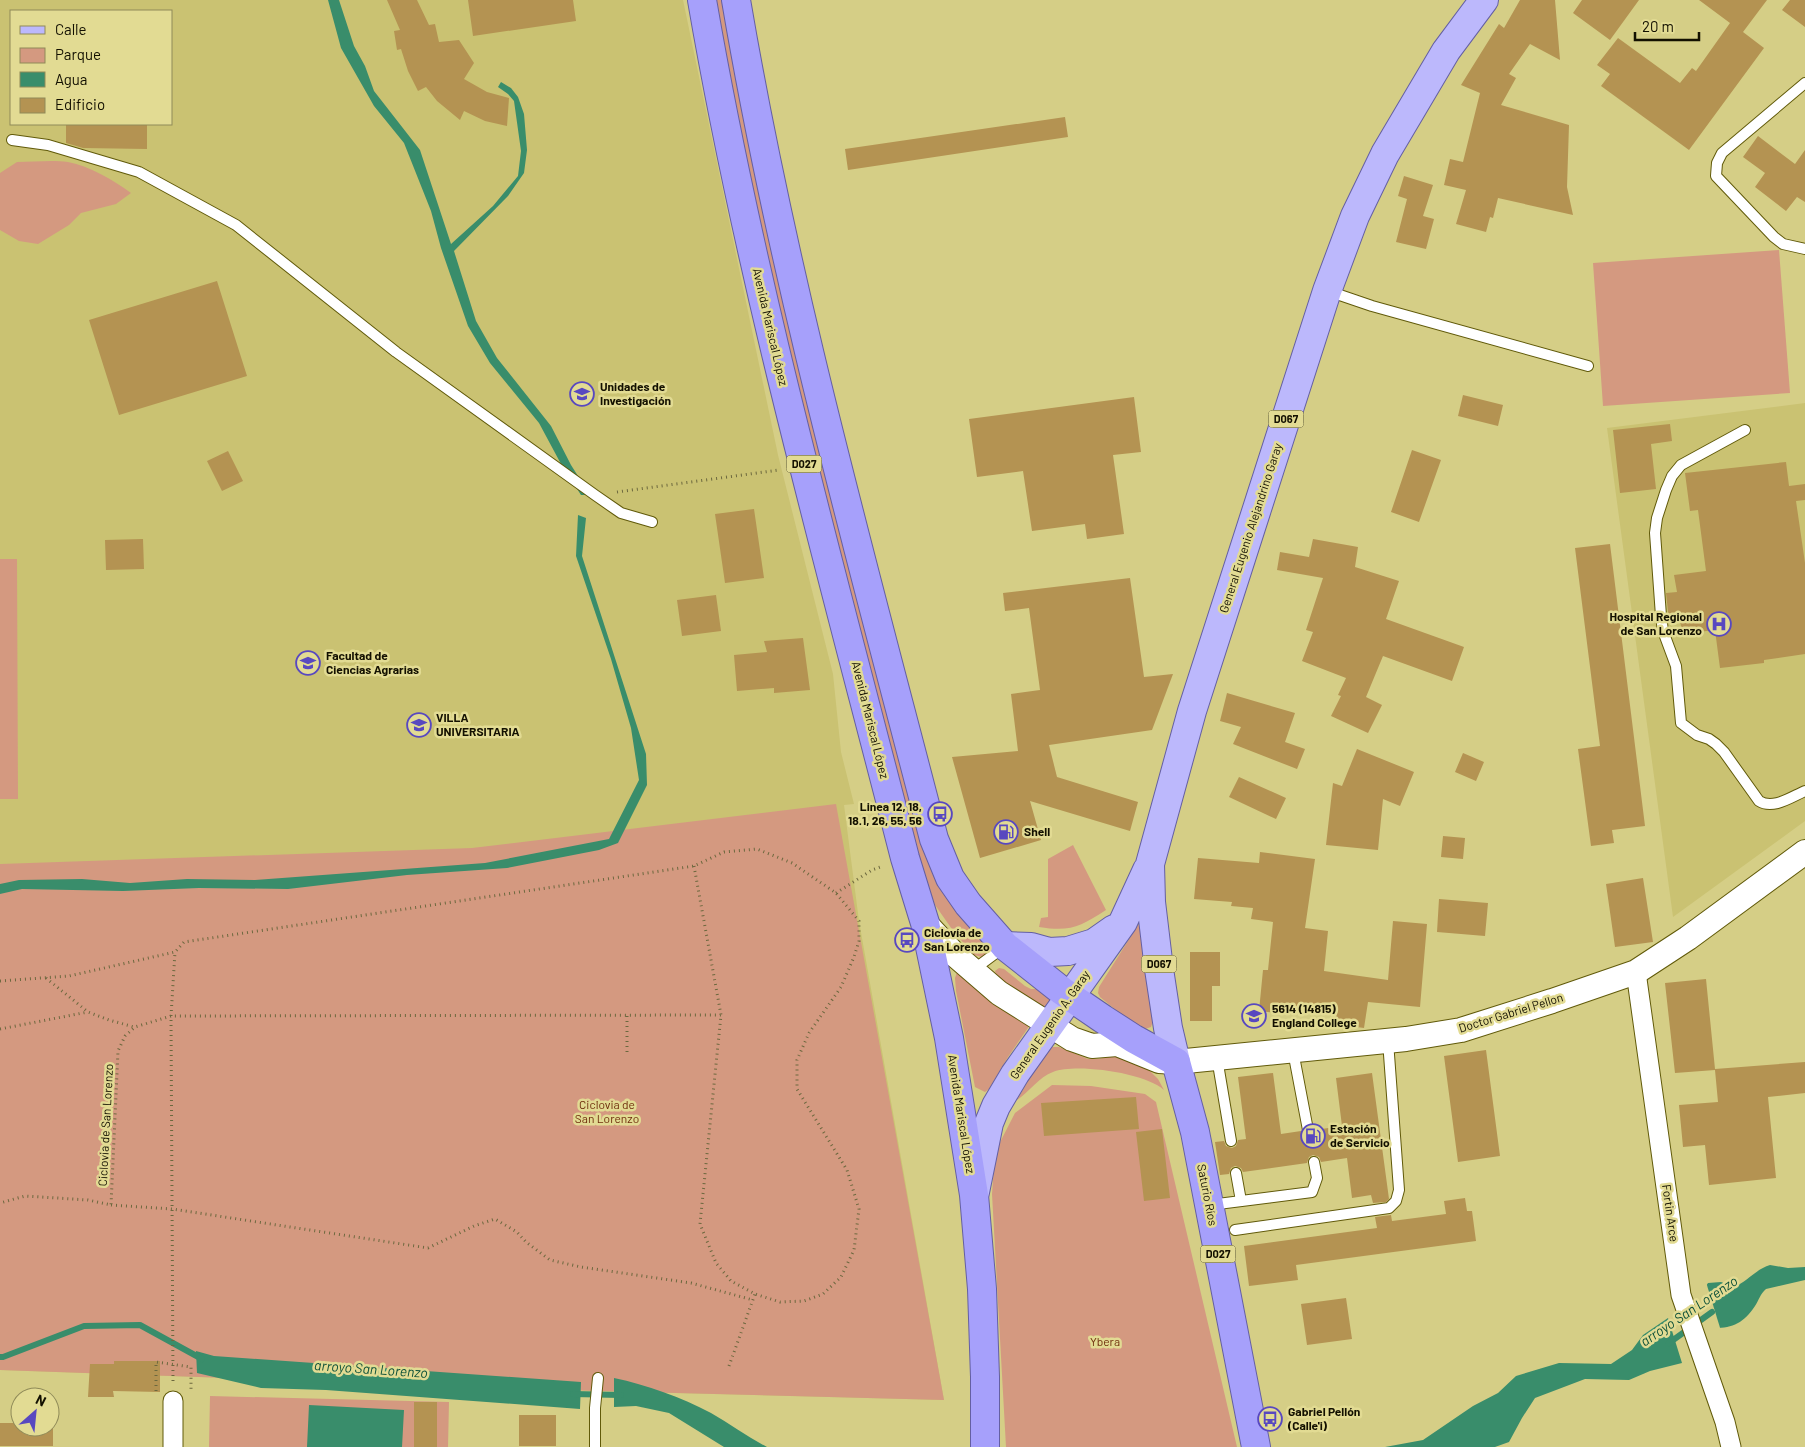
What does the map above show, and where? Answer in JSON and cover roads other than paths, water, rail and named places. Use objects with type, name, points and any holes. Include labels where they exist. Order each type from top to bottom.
[{"type":"highway","name":"Avenida Mariscal López","points":[[702,0],[739,196],[774,347],[905,858],[925,923],[949,1038],[974,1195],[982,1290],[986,1447]]},
{"type":"highway","name":"D027","points":[[736,0],[768,171],[803,332],[934,838],[950,878],[968,904],[1005,946],[1071,996],[1134,1040],[1176,1062]]},
{"type":"highway","name":"Saturio Ríos","points":[[1176,1062],[1195,1132],[1256,1447]]},
{"type":"main road","name":"General Eugenio Alejandrino Garay","points":[[1176,1062],[1168,1028],[1159,969],[1151,902],[1150,864],[1192,711],[1327,291],[1355,216],[1385,154],[1446,51],[1484,0]]},
{"type":"main road","name":"General Eugenio A. Garay","points":[[974,1195],[988,1123],[996,1106],[1015,1074],[1123,922],[1150,864]]},
{"type":"main road","points":[[1005,946],[1031,947],[1049,952],[1068,952],[1094,943],[1123,922]]},
{"type":"street","name":"Doctor Gabriel Pellon","points":[[925,923],[956,955],[999,993],[1072,1039],[1086,1045],[1117,1044],[1159,1061],[1176,1062],[1388,1041],[1461,1030],[1552,1002],[1636,972],[1688,938],[1805,852]]},
{"type":"street","name":"Fortin Arce","points":[[1636,972],[1681,1295],[1705,1359],[1731,1447]]},
{"type":"street","points":[[173,1401],[173,1447]]},
{"type":"lane","points":[[1805,84],[1722,153],[1717,163],[1716,176],[1783,244],[1805,249]]},
{"type":"lane","points":[[12,140],[48,145],[139,172],[236,225],[396,352],[595,495],[621,513],[652,522]]},
{"type":"lane","points":[[1327,291],[1372,306],[1588,366]]},
{"type":"lane","points":[[1745,430],[1681,465],[1669,483],[1657,518],[1655,533],[1660,616],[1663,631],[1676,666],[1681,723],[1697,735],[1716,744],[1724,752],[1758,801],[1771,805],[1805,791]]},
{"type":"lane","points":[[973,970],[1005,946]]},
{"type":"lane","points":[[1235,1230],[1389,1208],[1396,1201],[1399,1190],[1388,1041]]},
{"type":"lane","points":[[1293,1051],[1308,1130]]},
{"type":"lane","points":[[1218,1058],[1231,1140]]},
{"type":"lane","points":[[1209,1206],[1312,1192],[1316,1178],[1314,1162]]},
{"type":"lane","points":[[1236,1173],[1241,1201]]},
{"type":"lane","points":[[596,1447],[595,1408],[598,1378]]},
{"type":"water","points":[[328,0],[339,0],[354,46],[365,66],[374,91],[420,150],[451,244],[493,206],[518,176],[521,151],[514,101],[498,87],[501,82],[511,88],[518,97],[524,114],[527,150],[524,173],[508,196],[454,251],[476,321],[497,358],[551,426],[571,465],[590,495],[581,495],[561,464],[539,423],[490,363],[468,326],[441,248],[431,211],[404,143],[374,106],[341,48]]},
{"type":"water","points":[[578,515],[586,518],[582,556],[646,754],[647,785],[618,843],[599,850],[507,868],[407,875],[288,889],[199,888],[123,891],[22,889],[0,894],[0,884],[19,880],[82,879],[130,883],[187,879],[255,880],[485,863],[609,839],[639,780],[631,728],[611,659],[576,556]]},
{"type":"water","points":[[1770,1265],[1788,1268],[1805,1267],[1805,1280],[1766,1289],[1755,1306],[1741,1321],[1724,1328],[1710,1328],[1698,1298],[1708,1283],[1721,1282],[1734,1287],[1760,1269]]},
{"type":"water","points":[[1668,1318],[1682,1363],[1650,1371],[1629,1380],[1585,1379],[1535,1398],[1509,1442],[1495,1447],[1385,1447],[1423,1440],[1473,1406],[1498,1393],[1516,1376],[1559,1363],[1611,1364],[1632,1350],[1643,1335]]},
{"type":"water","points":[[196,1351],[214,1356],[581,1382],[580,1409],[326,1390],[261,1388],[197,1373]]},
{"type":"water","points":[[614,1378],[639,1384],[688,1402],[711,1413],[767,1447],[724,1447],[669,1413],[636,1406],[614,1407]]},
{"type":"water","points":[[309,1405],[404,1410],[402,1447],[307,1447]]},
{"type":"waterway","name":"arroyo San Lorenzo","points":[[1669,1343],[1712,1312]]},
{"type":"waterway","name":"arroyo San Lorenzo","points":[[0,1357],[84,1326],[140,1325],[202,1359]]},
{"type":"waterway","name":"arroyo San Lorenzo","points":[[573,1394],[621,1395]]},
{"type":"place","name":"Unidades de Investigación","points":[[582,394]]},
{"type":"place","name":"Hospital Regional de San Lorenzo","points":[[1719,624]]},
{"type":"place","name":"Facultad de Ciencias Agrarias","points":[[308,663]]},
{"type":"place","name":"VILLA UNIVERSITARIA","points":[[419,725]]},
{"type":"place","name":"Linea 12, 18, 18.1, 26, 55, 56","points":[[940,814]]},
{"type":"place","name":"Shell","points":[[1006,832]]},
{"type":"place","name":"Ciclovía de San Lorenzo","points":[[907,940]]},
{"type":"place","name":"5614 (14815) England College","points":[[1254,1016]]},
{"type":"place","name":"Estación de Servicio","points":[[1313,1136]]},
{"type":"place","name":"Gabriel Pellón (Calle'i)","points":[[1270,1419]]},
{"type":"park label","name":"Ciclovia de San Lorenzo","points":[[607,1112]]},
{"type":"park label","name":"Ybera","points":[[1105,1342]]}]
